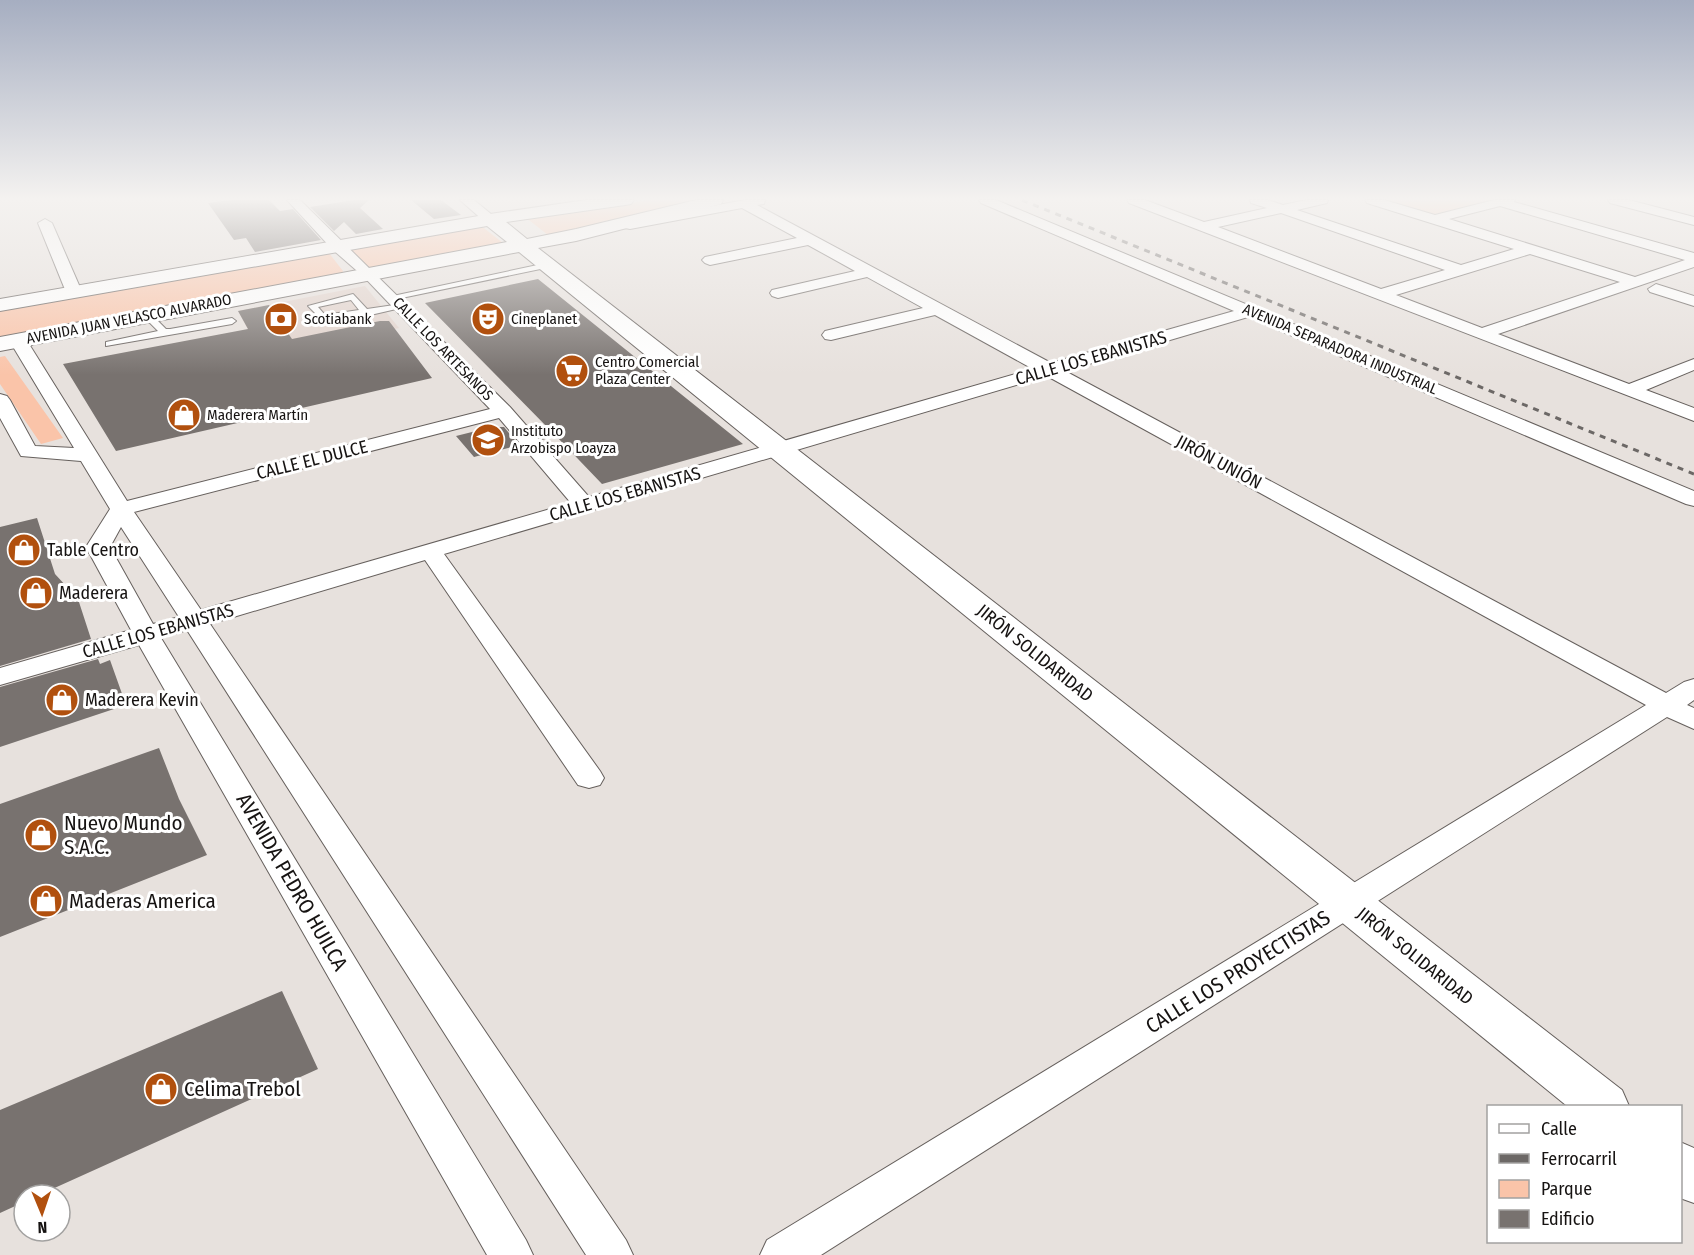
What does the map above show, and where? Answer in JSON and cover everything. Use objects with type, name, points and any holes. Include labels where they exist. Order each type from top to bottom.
[{"type":"main road","name":"AVENIDA JUAN VELASCO ALVARADO","points":[[1,303],[265,259]]},
{"type":"main road","name":"AVENIDA JUAN VELASCO ALVARADO","points":[[9,342],[369,274],[504,259]]},
{"type":"main road","name":"JIRÓN SOLIDARIDAD","points":[[539,259],[1602,1105]]},
{"type":"main road","points":[[1682,1169],[1694,1178]]},
{"type":"street","points":[[60,259],[74,292]]},
{"type":"street","name":"CALLE LOS ARTESANOS","points":[[351,259],[503,411],[585,506]]},
{"type":"street","points":[[710,260],[717,259]]},
{"type":"street","name":"JIRÓN UNIÓN","points":[[845,259],[1050,370],[1685,704]]},
{"type":"street","name":"AVENIDA SEPARADORA INDUSTRIAL","points":[[1125,259],[1694,499]]},
{"type":"street","points":[[1287,259],[1694,415]]},
{"type":"street","points":[[1427,259],[1460,270]]},
{"type":"street","points":[[1380,295],[1498,259]]},
{"type":"street","points":[[1560,259],[1637,282]]},
{"type":"street","points":[[1483,333],[1637,282],[1694,260]]},
{"type":"street","points":[[778,293],[870,272]]},
{"type":"street","points":[[1504,341],[1694,275]]},
{"type":"street","points":[[1656,289],[1694,301]]},
{"type":"street","points":[[831,335],[939,309]]},
{"type":"street","name":"CALLE LOS EBANISTAS","points":[[0,677],[1250,311]]},
{"type":"street","points":[[9,342],[88,455],[121,509],[611,1255]]},
{"type":"street","points":[[1630,390],[1694,364]]},
{"type":"street","points":[[0,400],[28,452],[88,455]]},
{"type":"street","name":"CALLE EL DULCE","points":[[121,509],[503,411]]},
{"type":"street","name":"AVENIDA PEDRO HUILCA","points":[[121,509],[98,547],[146,634],[511,1255]]},
{"type":"street","points":[[430,551],[590,778]]},
{"type":"street","name":"CALLE LOS PROYECTISTAS","points":[[782,1255],[1349,903],[1685,704]]},
{"type":"lane","points":[[366,313],[353,297],[312,306],[323,318],[366,313],[525,259]]},
{"type":"lane","points":[[148,316],[166,332]]},
{"type":"lane","points":[[109,344],[232,321]]},
{"type":"shaded area","points":[[365,286],[399,328],[263,358],[238,311]]},
{"type":"green space","points":[[296,259],[333,259],[343,271],[341,275],[0,341],[0,308]]},
{"type":"green space","points":[[360,259],[432,259],[371,269]]},
{"type":"green space","points":[[5,356],[63,438],[41,444],[0,384],[0,357]]},
{"type":"building","name":"Centro Comercial Plaza Center","points":[[538,279],[743,444],[602,484],[556,436],[542,440],[532,429],[549,429],[425,303]]},
{"type":"building","name":"Maderera Martín","points":[[269,305],[292,339],[389,321],[432,378],[116,451],[63,364],[248,329],[238,311]]},
{"type":"building","name":"Instituto Arzobispo Loayza","points":[[492,427],[504,427],[519,445],[474,457],[456,436]]},
{"type":"building","points":[[37,518],[55,574],[78,599],[91,639],[0,666],[0,527]]},
{"type":"building","name":"Maderera Kevin","points":[[98,659],[100,664],[110,660],[126,705],[0,747],[0,687]]},
{"type":"building","points":[[159,748],[179,799],[207,855],[0,937],[0,804]]},
{"type":"building","name":"Celima Trebol","points":[[282,991],[318,1069],[66,1183],[12,1183],[12,1208],[0,1213],[0,1110]]},
{"type":"railway","points":[[1166,259],[1694,474]]},
{"type":"place","name":"Scotiabank","points":[[281,319]]},
{"type":"place","name":"Cineplanet","points":[[488,319]]},
{"type":"place","name":"Centro Comercial Plaza Center","points":[[572,371]]},
{"type":"place","name":"Maderera Martín","points":[[184,415]]},
{"type":"place","name":"Instituto Arzobispo Loayza","points":[[488,440]]},
{"type":"place","name":"Table Centro","points":[[24,550]]},
{"type":"place","name":"Maderera","points":[[36,593]]},
{"type":"place","name":"Maderera Kevin","points":[[62,700]]},
{"type":"place","name":"Nuevo Mundo S.A.C.","points":[[41,835]]},
{"type":"place","name":"Maderas America","points":[[46,901]]},
{"type":"place","name":"Celima Trebol","points":[[161,1089]]}]
